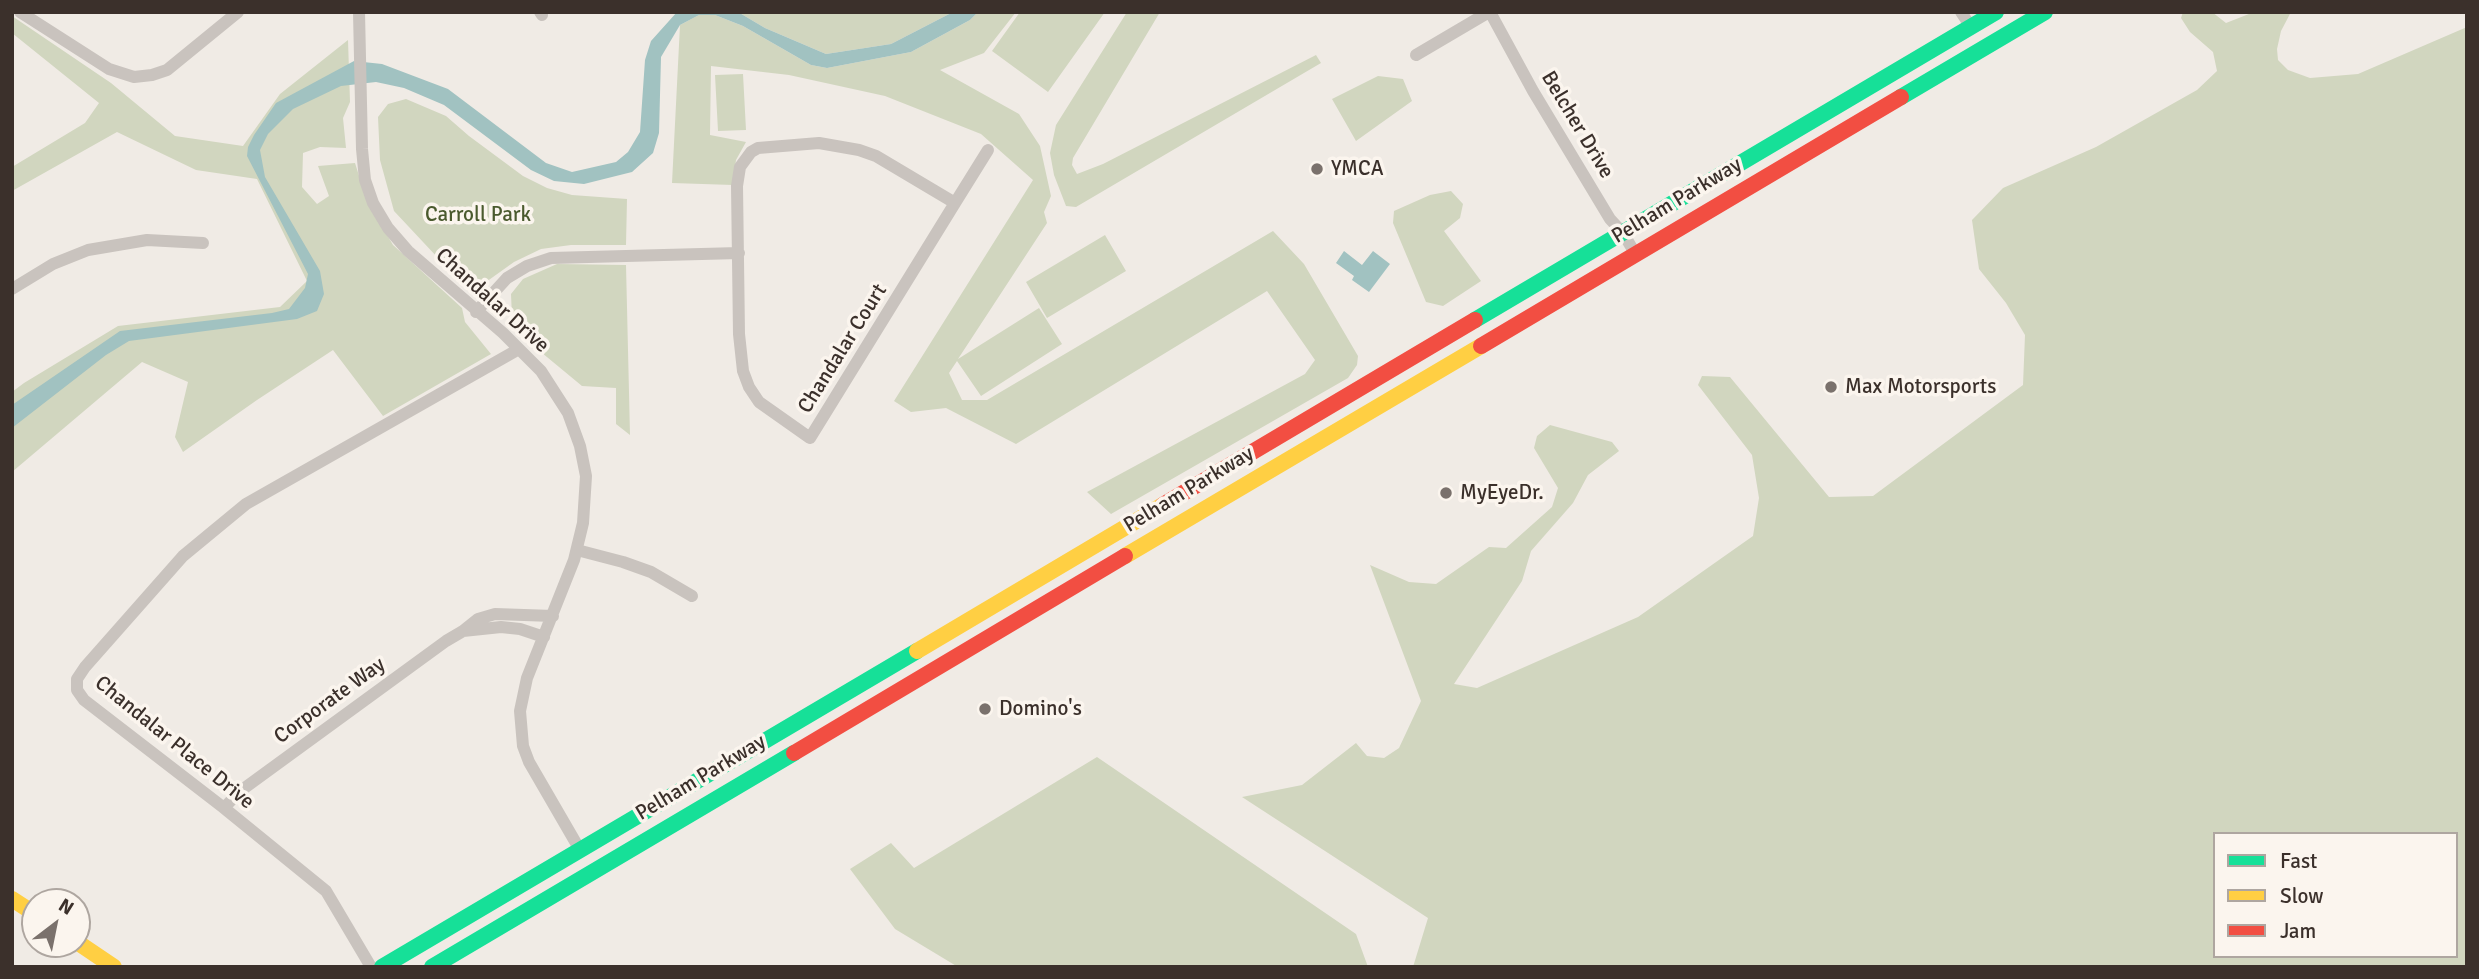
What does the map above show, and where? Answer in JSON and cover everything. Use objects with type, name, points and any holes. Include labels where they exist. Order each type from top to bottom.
[{"type":"main road","name":"Pelham Parkway","points":[[432,967],[2045,12]]},
{"type":"main road","name":"Pelham Parkway","points":[[382,967],[1990,14]]},
{"type":"main road","points":[[1990,14],[2002,37]]},
{"type":"main road","points":[[1758,153],[1771,176]]},
{"type":"main road","points":[[1694,191],[1707,213]]},
{"type":"main road","points":[[1575,262],[1586,285]]},
{"type":"main road","points":[[1384,374],[1405,392]]},
{"type":"main road","points":[[1105,540],[1118,561]]},
{"type":"main road","points":[[975,616],[988,638]]},
{"type":"main road","points":[[855,687],[869,708]]},
{"type":"main road","points":[[634,818],[649,839]]},
{"type":"main road","points":[[580,850],[593,872]]},
{"type":"main road","points":[[91,951],[114,967]]},
{"type":"street","points":[[20,12],[109,69],[134,77],[167,70],[238,12]]},
{"type":"street","name":"Chandalar Drive","points":[[359,12],[365,180],[378,212],[396,239],[519,349],[552,385],[568,414],[580,446],[586,490],[583,523],[577,550],[527,678],[521,703],[520,729],[523,746],[544,790],[580,850]]},
{"type":"street","points":[[1416,55],[1489,12]]},
{"type":"street","name":"Belcher Drive","points":[[1489,12],[1610,219],[1623,233],[1636,255]]},
{"type":"street","points":[[1961,12],[1971,27]]},
{"type":"street","name":"Chandalar Court","points":[[955,203],[896,166],[859,150],[819,143],[764,146],[751,152],[740,167],[738,176],[739,334],[746,380],[753,395],[766,408],[810,438],[988,150]]},
{"type":"street","points":[[12,289],[53,264],[88,250],[147,240],[203,243]]},
{"type":"street","points":[[476,312],[508,278],[527,266],[551,258],[739,253]]},
{"type":"street","name":"Chandalar Place Drive","points":[[371,967],[326,891],[84,700],[76,685],[80,673],[183,556],[246,504],[519,349]]},
{"type":"street","points":[[577,550],[651,572],[692,596]]},
{"type":"street","name":"Corporate Way","points":[[224,808],[239,792],[478,619],[495,614],[552,616]]},
{"type":"street","name":"Corporate Way","points":[[463,631],[502,627],[520,629],[544,637]]},
{"type":"green space","points":[[738,12],[953,12],[891,44],[826,54],[765,28]]},
{"type":"green space","points":[[978,12],[1016,12],[984,53],[940,70],[1019,114],[1040,146],[1051,196],[1044,212],[1047,223],[958,359],[1039,308],[1062,344],[981,396],[957,361],[949,373],[962,400],[987,400],[1273,231],[1304,264],[1358,356],[1357,365],[1348,378],[1111,514],[1087,492],[1305,374],[1315,360],[1267,291],[1016,444],[946,408],[911,412],[894,401],[1033,180],[981,134],[885,96],[789,75],[711,66],[710,135],[746,142],[736,160],[733,185],[672,183],[680,25],[699,15],[715,15],[743,26],[811,65],[827,68],[911,52],[970,20]]},
{"type":"green space","points":[[1020,12],[1105,12],[1048,92],[992,51]]},
{"type":"green space","points":[[1127,12],[1160,12],[1073,158],[1072,165],[1077,174],[1103,164],[1316,55],[1321,63],[1076,207],[1066,206],[1054,175],[1050,153],[1056,125]]},
{"type":"green space","points":[[2183,12],[2212,12],[2226,23],[2254,12],[2291,12],[2281,31],[2277,49],[2278,60],[2288,70],[2310,78],[2358,74],[2467,27],[2467,967],[1413,967],[1428,918],[1242,797],[1302,785],[1356,743],[1367,756],[1384,758],[1399,748],[1421,701],[1370,565],[1409,582],[1436,584],[1489,547],[1506,548],[1552,507],[1558,488],[1534,448],[1537,436],[1550,425],[1612,442],[1619,451],[1588,475],[1573,503],[1531,551],[1522,581],[1454,684],[1477,688],[1638,617],[1753,536],[1759,498],[1752,455],[1698,385],[1702,376],[1730,377],[1829,497],[1873,496],[2023,385],[2025,335],[2006,303],[1979,269],[1972,220],[2003,188],[2096,147],[2197,90],[2217,71],[2213,52],[2190,32],[2181,18]]},
{"type":"green space","points":[[12,16],[111,83],[175,136],[243,146],[280,94],[348,40],[350,102],[343,118],[346,148],[320,147],[303,153],[302,187],[317,204],[329,196],[318,166],[355,163],[367,201],[393,245],[462,308],[465,322],[491,354],[383,416],[333,350],[183,452],[175,437],[188,382],[142,362],[12,472],[12,392],[24,383],[118,326],[280,307],[307,281],[257,179],[196,170],[117,132],[12,191],[12,167],[85,123],[99,103],[12,33]]},
{"type":"green space","points":[[743,74],[746,130],[718,131],[715,75]]},
{"type":"green space","points":[[1378,76],[1403,79],[1412,101],[1356,141],[1332,99]]},
{"type":"green space","name":"Carroll Park","points":[[406,99],[446,116],[523,176],[547,188],[572,195],[627,199],[626,245],[571,245],[541,249],[514,262],[486,282],[479,293],[438,258],[394,211],[380,160],[378,117],[388,104]]},
{"type":"green space","points":[[1451,191],[1463,204],[1460,218],[1444,231],[1481,281],[1443,306],[1426,302],[1393,223],[1394,211],[1430,195]]},
{"type":"green space","points":[[1105,235],[1126,271],[1047,318],[1026,282]]},
{"type":"green space","points":[[557,264],[626,265],[630,435],[616,424],[616,388],[582,386],[530,343],[512,317],[511,294],[523,279]]},
{"type":"green space","points":[[1097,757],[1356,934],[1368,967],[958,967],[895,929],[850,869],[891,843],[914,868]]},
{"type":"water","points":[[677,12],[738,12],[765,28],[826,54],[891,44],[953,12],[978,12],[970,20],[911,52],[827,68],[811,65],[743,26],[715,15],[699,15],[680,25],[661,57],[659,133],[653,153],[632,172],[584,184],[554,181],[531,170],[444,105],[404,88],[376,82],[341,86],[293,109],[268,134],[260,150],[265,177],[320,271],[324,294],[317,311],[297,319],[129,341],[106,355],[12,428],[12,405],[120,331],[289,309],[305,288],[308,274],[247,156],[254,135],[276,103],[354,61],[382,64],[448,89],[546,163],[572,172],[616,162],[628,152],[640,132],[645,60],[651,41]]},
{"type":"water","points":[[1344,251],[1362,265],[1373,251],[1390,264],[1369,292],[1352,280],[1354,276],[1336,263]]},
{"type":"traffic: fast","points":[[1475,320],[1996,12]]},
{"type":"traffic: fast","points":[[1901,97],[2045,12]]},
{"type":"traffic: fast","points":[[382,967],[917,651]]},
{"type":"traffic: fast","points":[[432,967],[794,753]]},
{"type":"traffic: slow","points":[[1125,556],[1481,346]]},
{"type":"traffic: slow","points":[[917,651],[1163,505]]},
{"type":"traffic: slow","points":[[12,899],[21,905]]},
{"type":"traffic: slow","points":[[91,951],[114,967]]},
{"type":"traffic: jam","points":[[1481,346],[1901,97]]},
{"type":"traffic: jam","points":[[1163,505],[1475,320]]},
{"type":"traffic: jam","points":[[794,753],[1125,556]]},
{"type":"place","name":"YMCA","points":[[1317,169]]},
{"type":"place","name":"Max Motorsports","points":[[1831,387]]},
{"type":"place","name":"MyEyeDr.","points":[[1446,493]]},
{"type":"place","name":"Domino's","points":[[985,709]]}]
